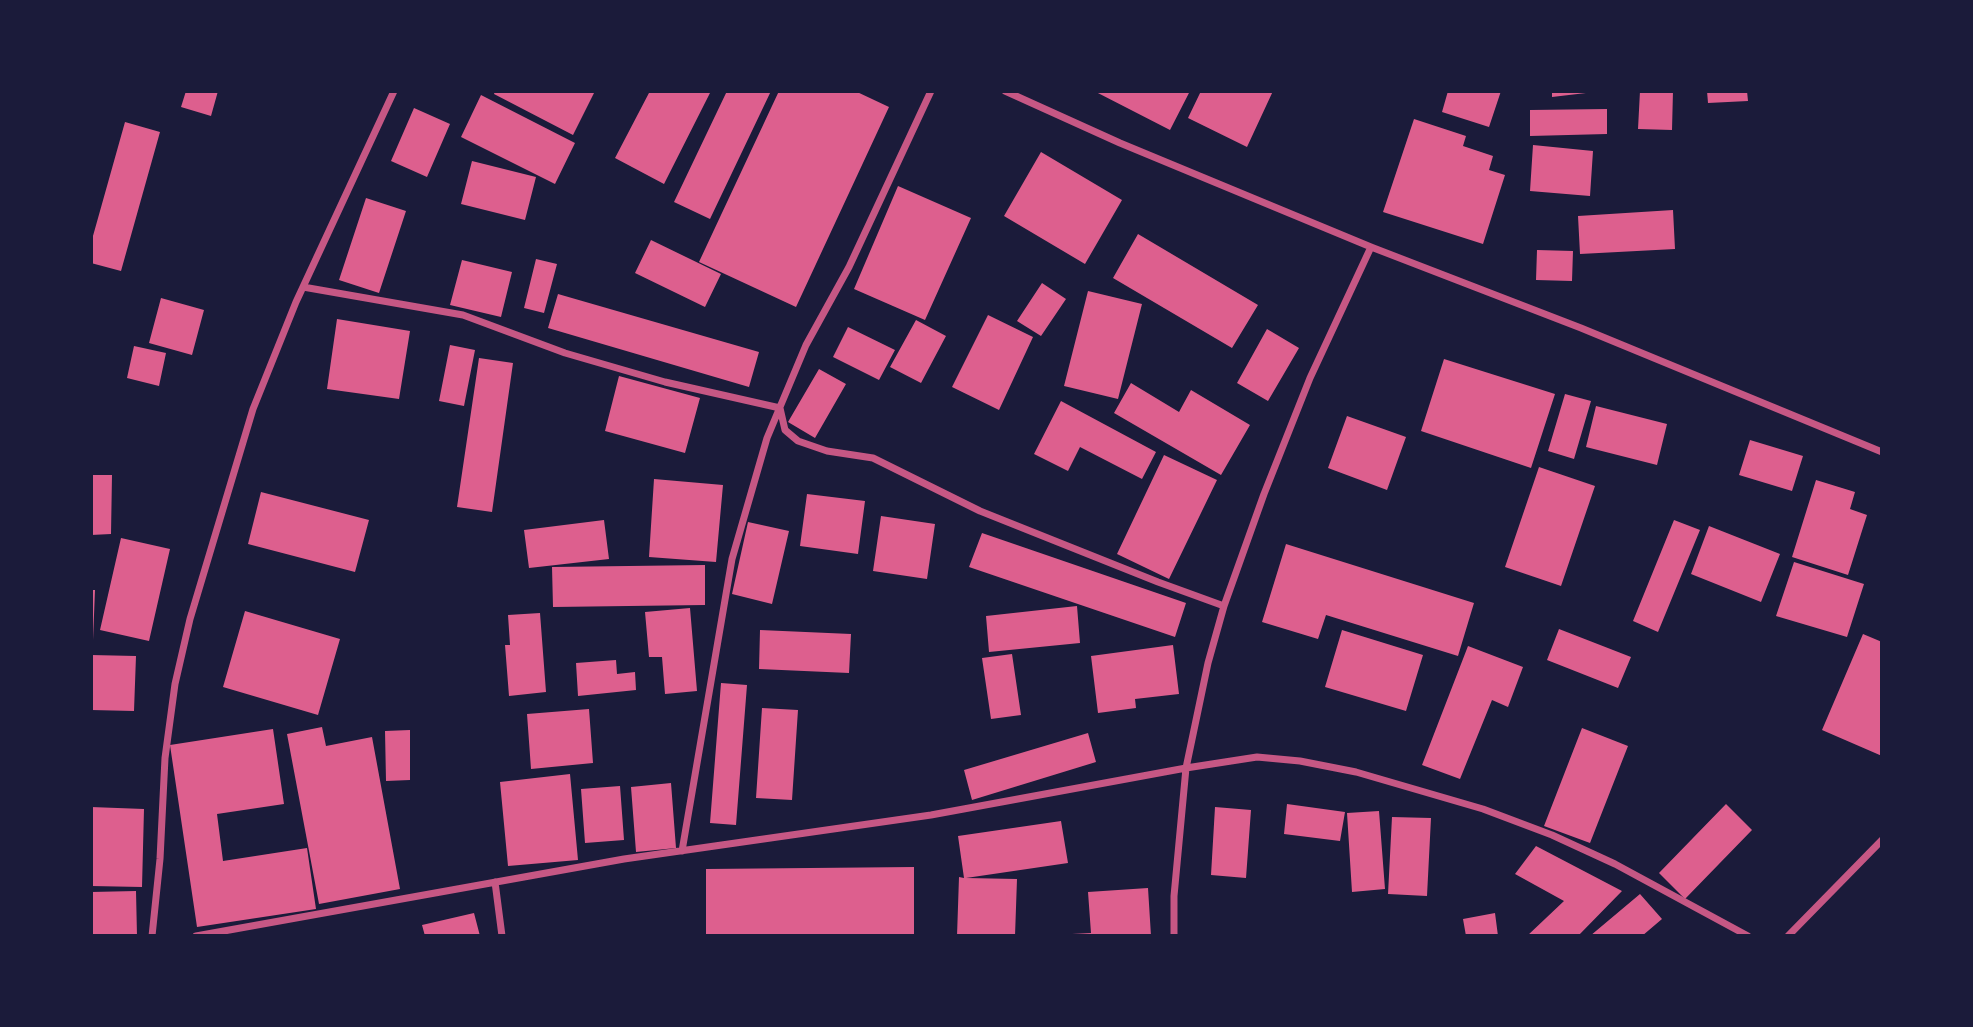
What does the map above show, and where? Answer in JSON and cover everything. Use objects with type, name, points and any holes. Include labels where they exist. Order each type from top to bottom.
[{"type":"street","points":[[152,936],[160,859],[165,758],[175,684],[190,619],[253,409],[303,287],[394,91]]},
{"type":"street","points":[[682,851],[732,559],[767,438],[806,345],[849,267],[931,91]]},
{"type":"street","points":[[1005,91],[1120,144],[1371,247],[1581,328],[1882,452]]},
{"type":"street","points":[[1174,936],[1174,896],[1186,768],[1208,663],[1224,606],[1264,494],[1310,378],[1371,247]]},
{"type":"street","points":[[303,287],[463,314],[565,353],[664,382],[780,408]]},
{"type":"street","points":[[780,408],[785,430],[798,441],[827,450],[873,457],[980,510],[1224,606]]},
{"type":"street","points":[[196,936],[495,882],[682,851],[931,815],[1257,757],[1300,761],[1356,772],[1470,805],[1552,835],[1615,864],[1748,936]]},
{"type":"street","points":[[1788,936],[1882,840]]},
{"type":"street","points":[[495,882],[502,936]]},
{"type":"building","points":[[186,91],[218,91],[211,116],[181,107]]},
{"type":"building","points":[[495,91],[595,91],[573,135],[494,94]]},
{"type":"building","points":[[650,91],[711,91],[664,184],[615,158]]},
{"type":"building","points":[[727,91],[771,91],[710,219],[674,202]]},
{"type":"building","points":[[779,91],[855,91],[889,107],[796,307],[699,262]]},
{"type":"building","points":[[1094,91],[1190,91],[1170,130]]},
{"type":"building","points":[[1201,91],[1273,91],[1247,147],[1188,118]]},
{"type":"building","points":[[1448,91],[1501,91],[1489,127],[1442,112]]},
{"type":"building","points":[[1552,91],[1586,91],[1586,93],[1552,97]]},
{"type":"building","points":[[1640,91],[1673,91],[1672,130],[1638,129]]},
{"type":"building","points":[[1707,91],[1747,91],[1748,101],[1708,103]]},
{"type":"building","points":[[481,95],[575,143],[555,184],[461,137]]},
{"type":"building","points":[[414,108],[450,124],[427,177],[391,161]]},
{"type":"building","points":[[1607,109],[1607,134],[1530,136],[1530,110]]},
{"type":"building","points":[[1414,119],[1466,136],[1463,146],[1493,156],[1489,170],[1505,175],[1483,244],[1383,212]]},
{"type":"building","points":[[125,122],[160,132],[121,271],[91,263],[91,243]]},
{"type":"building","points":[[1533,145],[1593,151],[1590,196],[1530,191]]},
{"type":"building","points":[[1041,152],[1122,200],[1085,264],[1004,216]]},
{"type":"building","points":[[472,161],[536,177],[525,220],[461,204]]},
{"type":"building","points":[[898,186],[971,218],[925,320],[854,289]]},
{"type":"building","points":[[366,198],[406,211],[379,293],[339,280]]},
{"type":"building","points":[[1673,210],[1675,249],[1580,254],[1578,216]]},
{"type":"building","points":[[1138,234],[1258,305],[1232,348],[1113,278]]},
{"type":"building","points":[[651,240],[721,274],[705,307],[635,273]]},
{"type":"building","points":[[1537,250],[1573,251],[1572,281],[1536,280]]},
{"type":"building","points":[[536,259],[557,264],[544,313],[524,308]]},
{"type":"building","points":[[462,260],[512,272],[501,317],[450,305]]},
{"type":"building","points":[[1042,283],[1066,299],[1041,336],[1017,321]]},
{"type":"building","points":[[1088,291],[1142,304],[1118,399],[1064,386]]},
{"type":"building","points":[[558,294],[759,352],[749,387],[548,328]]},
{"type":"building","points":[[161,298],[204,310],[192,355],[149,343]]},
{"type":"building","points":[[988,315],[1033,337],[999,410],[952,387]]},
{"type":"building","points":[[337,319],[410,331],[399,399],[327,389]]},
{"type":"building","points":[[916,320],[946,336],[921,383],[890,367]]},
{"type":"building","points":[[848,327],[895,350],[879,380],[833,357]]},
{"type":"building","points":[[1267,329],[1299,348],[1268,401],[1237,383]]},
{"type":"building","points":[[450,345],[475,350],[464,406],[439,401]]},
{"type":"building","points":[[134,346],[166,353],[159,386],[127,378]]},
{"type":"building","points":[[479,358],[513,363],[492,512],[457,507]]},
{"type":"building","points":[[1444,359],[1555,394],[1531,468],[1421,431]]},
{"type":"building","points":[[819,369],[846,384],[815,438],[788,422]]},
{"type":"building","points":[[619,376],[700,398],[685,453],[605,431]]},
{"type":"building","points":[[1131,383],[1179,412],[1191,390],[1250,425],[1221,475],[1114,413]]},
{"type":"building","points":[[1565,394],[1591,401],[1574,459],[1548,451]]},
{"type":"building","points":[[1061,401],[1156,452],[1142,479],[1080,447],[1068,471],[1034,454]]},
{"type":"building","points":[[1596,406],[1667,424],[1657,465],[1586,447]]},
{"type":"building","points":[[1347,416],[1406,437],[1387,490],[1328,468]]},
{"type":"building","points":[[1750,440],[1803,456],[1792,491],[1739,475]]},
{"type":"building","points":[[1164,455],[1217,480],[1169,579],[1117,554]]},
{"type":"building","points":[[1539,467],[1595,486],[1561,586],[1505,567]]},
{"type":"building","points":[[91,475],[112,475],[111,534],[91,535]]},
{"type":"building","points":[[654,479],[723,485],[716,562],[649,557]]},
{"type":"building","points":[[1816,480],[1855,492],[1850,509],[1867,515],[1848,575],[1792,557]]},
{"type":"building","points":[[261,492],[369,520],[355,572],[248,544]]},
{"type":"building","points":[[807,494],[865,501],[858,554],[800,546]]},
{"type":"building","points":[[881,516],[935,524],[927,579],[873,571]]},
{"type":"building","points":[[604,520],[609,559],[529,568],[524,530]]},
{"type":"building","points":[[1674,520],[1700,530],[1658,632],[1633,621]]},
{"type":"building","points":[[748,522],[789,531],[772,604],[732,594]]},
{"type":"building","points":[[1709,526],[1780,554],[1761,602],[1691,574]]},
{"type":"building","points":[[982,533],[1186,603],[1175,637],[969,567]]},
{"type":"building","points":[[121,538],[170,549],[149,641],[100,630]]},
{"type":"building","points":[[1286,544],[1474,603],[1458,656],[1326,615],[1318,639],[1262,622]]},
{"type":"building","points":[[1794,562],[1864,584],[1847,637],[1776,616]]},
{"type":"building","points":[[705,565],[705,605],[553,607],[552,567]]},
{"type":"building","points":[[91,590],[95,590],[93,640],[91,640]]},
{"type":"building","points":[[1077,606],[1080,643],[989,652],[986,616]]},
{"type":"building","points":[[690,608],[697,691],[665,694],[662,657],[649,657],[645,612]]},
{"type":"building","points":[[245,611],[340,639],[318,715],[223,687]]},
{"type":"building","points":[[540,613],[546,692],[509,696],[505,645],[510,645],[508,615]]},
{"type":"building","points":[[1559,629],[1631,657],[1618,688],[1547,660]]},
{"type":"building","points":[[760,630],[851,634],[849,673],[759,669]]},
{"type":"building","points":[[1342,630],[1423,655],[1406,711],[1325,687]]},
{"type":"building","points":[[1863,634],[1882,642],[1882,756],[1822,730]]},
{"type":"building","points":[[1173,645],[1179,694],[1135,699],[1136,708],[1098,713],[1091,656]]},
{"type":"building","points":[[1468,646],[1523,667],[1508,707],[1492,700],[1460,779],[1422,765]]},
{"type":"building","points":[[1012,654],[1021,715],[991,719],[982,658]]},
{"type":"building","points":[[91,655],[136,656],[134,711],[91,710]]},
{"type":"building","points":[[616,660],[617,674],[635,672],[636,690],[578,696],[576,663]]},
{"type":"building","points":[[721,683],[747,685],[736,825],[710,823]]},
{"type":"building","points":[[762,708],[798,710],[792,800],[756,798]]},
{"type":"building","points":[[589,709],[593,763],[531,769],[527,714]]},
{"type":"building","points":[[322,727],[326,746],[372,737],[400,889],[319,904],[287,734]]},
{"type":"building","points":[[1582,728],[1628,746],[1590,843],[1544,826]]},
{"type":"building","points":[[273,729],[284,804],[217,814],[223,861],[307,848],[316,909],[197,927],[170,745]]},
{"type":"building","points":[[410,730],[410,780],[386,781],[385,731]]},
{"type":"building","points":[[1088,733],[1096,762],[972,800],[964,770]]},
{"type":"building","points":[[570,774],[578,860],[508,866],[500,782]]},
{"type":"building","points":[[671,783],[676,848],[636,852],[631,787]]},
{"type":"building","points":[[620,786],[624,840],[585,843],[581,789]]},
{"type":"building","points":[[1287,804],[1345,812],[1340,841],[1284,834]]},
{"type":"building","points":[[1726,804],[1752,830],[1685,899],[1659,873]]},
{"type":"building","points":[[91,807],[144,809],[142,887],[91,886]]},
{"type":"building","points":[[1215,807],[1251,810],[1246,878],[1211,875]]},
{"type":"building","points":[[1379,811],[1385,889],[1352,892],[1347,813]]},
{"type":"building","points":[[1392,817],[1431,818],[1427,896],[1388,894]]},
{"type":"building","points":[[1061,821],[1068,863],[966,878],[1017,879],[1015,936],[957,936],[959,877],[964,878],[958,836]]},
{"type":"building","points":[[1536,846],[1622,891],[1578,936],[1527,936],[1564,901],[1515,874]]},
{"type":"building","points":[[914,867],[914,936],[706,936],[706,869]]},
{"type":"building","points":[[1148,888],[1151,936],[1072,936],[1091,933],[1088,892]]},
{"type":"building","points":[[136,891],[137,936],[91,936],[91,892]]},
{"type":"building","points":[[1640,894],[1662,919],[1642,936],[1590,936]]},
{"type":"building","points":[[474,913],[480,936],[425,936],[422,925]]},
{"type":"building","points":[[1495,913],[1498,936],[1466,936],[1463,919]]}]
